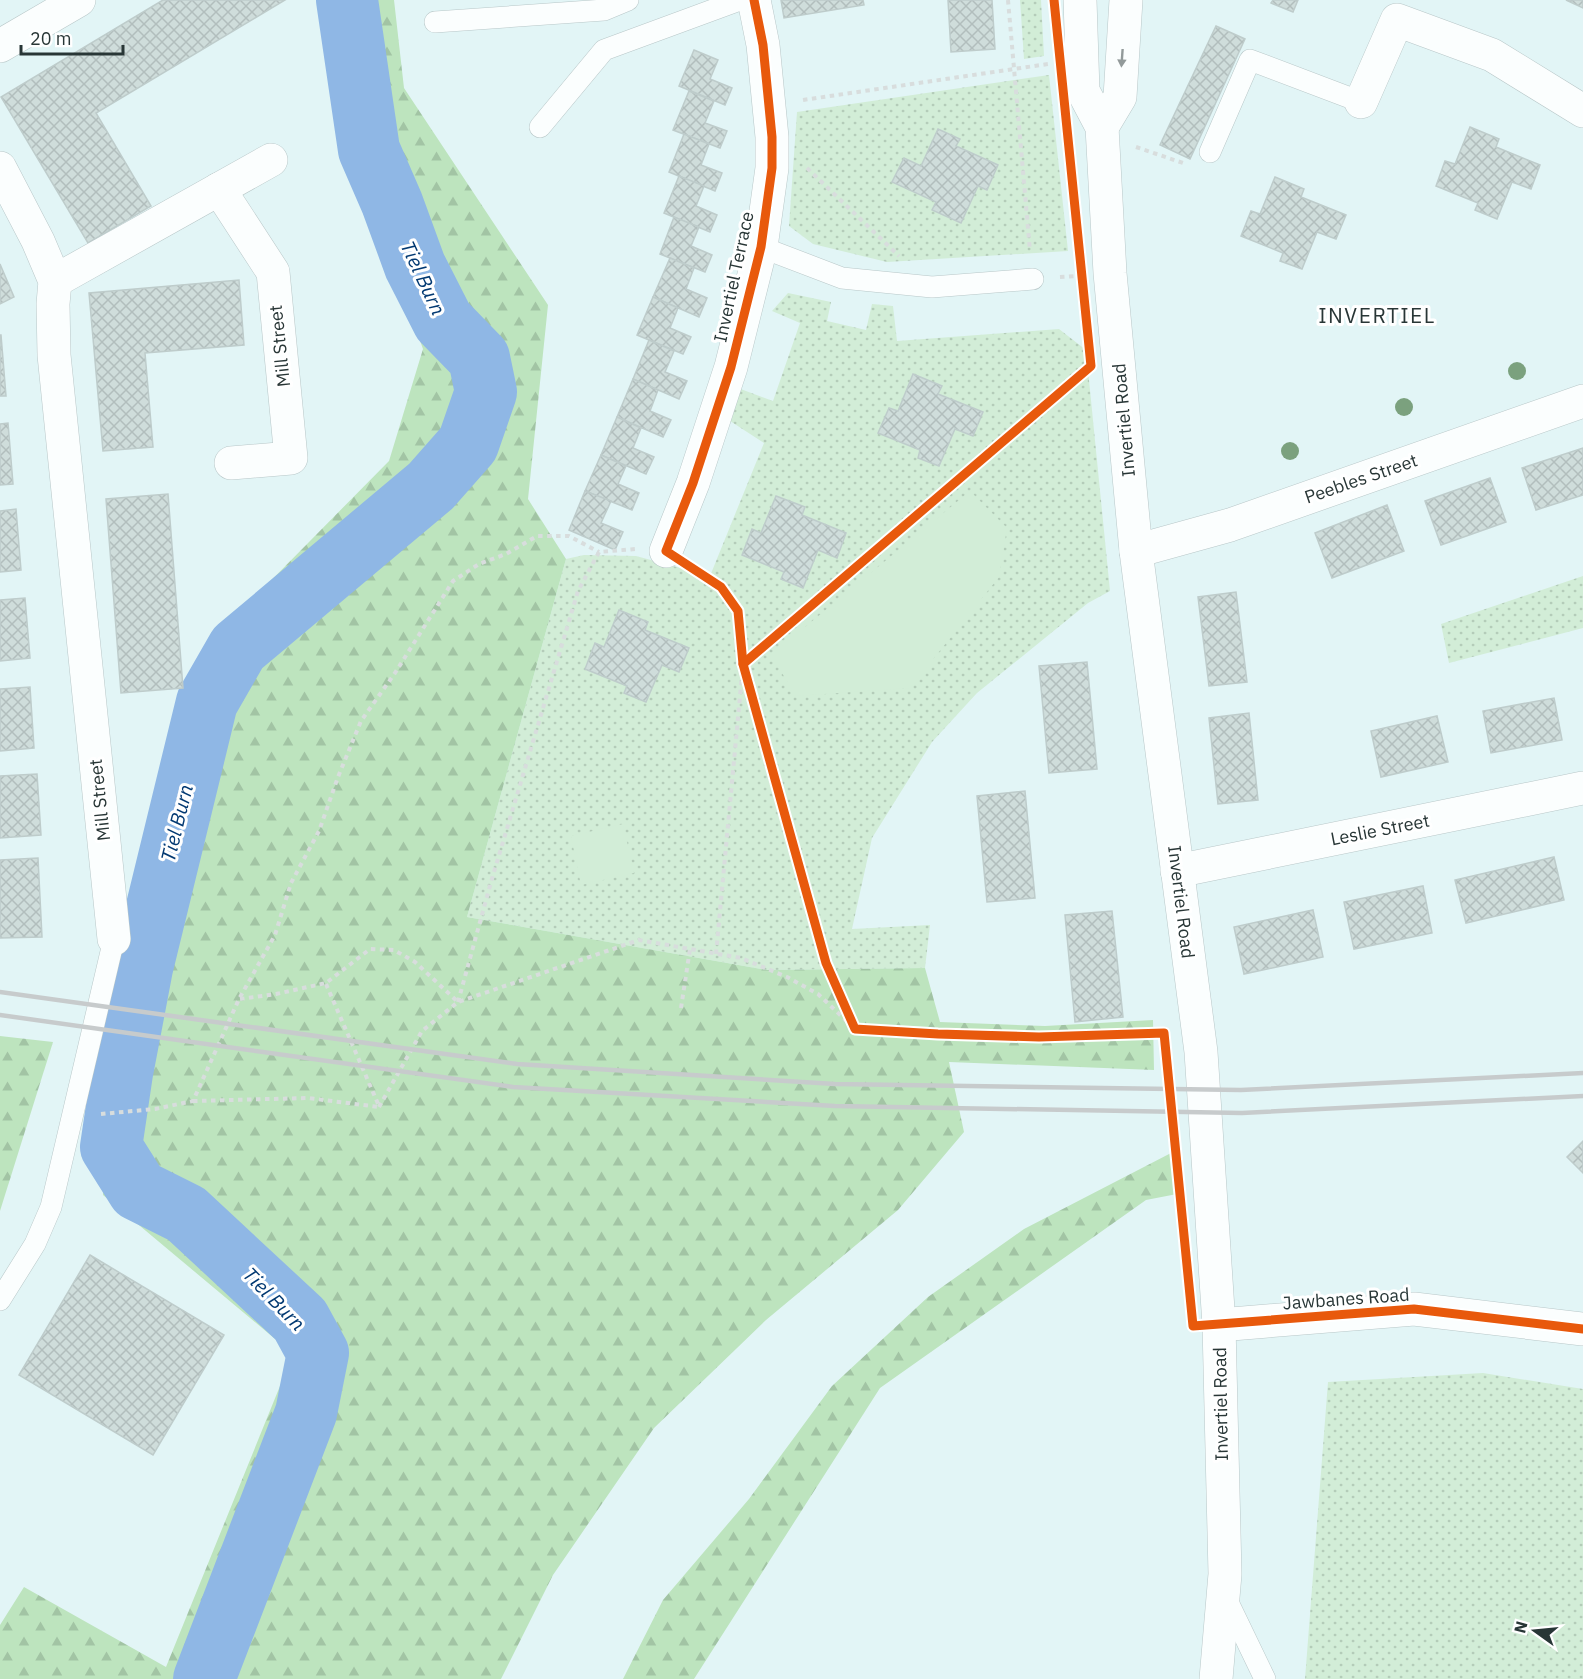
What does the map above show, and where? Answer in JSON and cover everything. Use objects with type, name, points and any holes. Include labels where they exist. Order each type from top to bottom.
[{"type":"street","points":[[0,46],[79,0]]},
{"type":"street","name":"Invertiel Terrace","points":[[666,551],[693,483],[731,367],[760,247],[772,168],[772,137],[763,45],[754,0]]},
{"type":"street","name":"Invertiel Road","points":[[1080,0],[1083,91],[1102,134],[1110,273],[1136,551],[1201,1052],[1219,1325],[1225,1574],[1216,1679]]},
{"type":"street","points":[[1102,134],[1120,97],[1126,0]]},
{"type":"street","points":[[1360,102],[1397,20],[1492,55],[1583,111]]},
{"type":"street","points":[[55,281],[271,160]]},
{"type":"street","name":"Mill Street","points":[[0,168],[55,281],[54,355],[114,939]]},
{"type":"street","name":"Mill Street","points":[[219,189],[273,272],[291,459],[231,463]]},
{"type":"street","name":"Peebles Street","points":[[1136,551],[1230,525],[1583,401]]},
{"type":"street","name":"Leslie Street","points":[[1177,871],[1583,789]]},
{"type":"street","name":"Jawbanes Road","points":[[1219,1325],[1414,1309],[1583,1329]]},
{"type":"lane","points":[[435,22],[604,10],[628,0]]},
{"type":"lane","points":[[540,127],[604,50],[740,0]]},
{"type":"lane","points":[[1210,152],[1250,60],[1360,102]]},
{"type":"lane","points":[[760,247],[842,278],[932,288],[1033,279]]},
{"type":"lane","name":"Mill Street","points":[[0,1300],[35,1244],[51,1207],[114,939]]},
{"type":"lane","points":[[1223,1592],[1265,1679]]},
{"type":"path","points":[[1008,0],[1033,279],[1081,275]]},
{"type":"path","points":[[770,105],[1049,64]]},
{"type":"path","points":[[1102,134],[1133,147],[1203,170],[1210,152]]},
{"type":"path","points":[[772,137],[836,194],[932,288]]},
{"type":"path","points":[[1080,263],[1082,287]]},
{"type":"path","points":[[193,1101],[239,999],[275,935],[291,884],[319,831],[361,722],[453,581],[479,564],[506,554],[537,536],[569,536],[599,552],[631,549],[666,551]]},
{"type":"path","points":[[458,1002],[490,882],[578,591],[599,552]]},
{"type":"path","points":[[716,954],[743,664],[747,655]]},
{"type":"path","points":[[743,664],[749,687]]},
{"type":"path","points":[[379,1107],[422,1031],[458,1002],[639,940],[741,958],[787,977],[818,994],[855,1029],[867,1029]]},
{"type":"path","points":[[239,999],[326,983],[370,949],[394,950],[415,963],[458,1002]]},
{"type":"path","points":[[681,1008],[690,949]]},
{"type":"path","points":[[326,983],[379,1107]]},
{"type":"path","points":[[846,1010],[855,1029]]},
{"type":"path","points":[[73,1116],[155,1109],[193,1101],[308,1098],[379,1107]]},
{"type":"green space","points":[[338,0],[394,0],[404,88],[548,305],[528,499],[566,559],[467,917],[767,970],[925,968],[940,1022],[1045,1026],[1153,1020],[1154,1070],[949,1062],[964,1132],[898,1210],[766,1320],[654,1428],[553,1575],[501,1679],[0,1679],[0,1625],[24,1587],[166,1667],[293,1354],[103,1195],[102,1142],[180,725],[224,628],[389,461],[423,349],[337,103]]},
{"type":"green space","points":[[1020,0],[1041,0],[1044,56],[1024,59]]},
{"type":"green space","points":[[1049,75],[1068,251],[887,262],[813,244],[789,226],[797,112]]},
{"type":"green space","points":[[788,293],[831,302],[827,321],[866,330],[872,304],[893,306],[897,341],[1059,329],[1086,350],[1110,591],[1088,603],[977,693],[932,742],[872,838],[852,929],[930,925],[925,968],[767,970],[467,917],[566,559],[584,555],[636,556],[710,576],[764,443],[727,419],[738,388],[773,401],[800,323],[772,311]]},
{"type":"green space","points":[[970,491],[1007,528],[999,577],[910,688],[796,696],[771,655]]},
{"type":"green space","points":[[1583,576],[1583,628],[1449,663],[1441,624]]},
{"type":"green space","points":[[623,824],[634,873],[581,885],[571,836]]},
{"type":"green space","points":[[0,1036],[53,1042],[0,1211]]},
{"type":"green space","points":[[1171,1153],[1177,1194],[1146,1200],[880,1388],[694,1679],[623,1679],[663,1600],[749,1499],[832,1386],[928,1297],[1024,1229]]},
{"type":"green space","points":[[1483,1373],[1583,1389],[1583,1679],[1305,1679],[1328,1382]]},
{"type":"building","points":[[163,0],[285,0],[96,113],[151,206],[88,243],[1,97]]},
{"type":"building","points":[[781,0],[863,0],[864,5],[784,18]]},
{"type":"building","points":[[948,0],[992,0],[995,49],[951,52]]},
{"type":"building","points":[[1273,0],[1298,0],[1293,12],[1271,3]]},
{"type":"building","points":[[1566,0],[1583,0],[1583,8]]},
{"type":"building","points":[[1216,26],[1245,39],[1190,159],[1160,145]]},
{"type":"building","points":[[694,50],[718,60],[710,79],[732,88],[725,105],[679,86]]},
{"type":"building","points":[[689,91],[714,101],[705,123],[727,131],[720,148],[673,130]]},
{"type":"building","points":[[1470,127],[1499,139],[1496,147],[1540,165],[1531,189],[1512,182],[1497,219],[1475,210],[1478,203],[1436,186],[1445,161],[1455,164]]},
{"type":"building","points":[[938,129],[960,139],[956,146],[998,165],[987,190],[978,186],[961,223],[932,210],[936,202],[892,182],[904,158],[921,166]]},
{"type":"building","points":[[684,134],[709,144],[701,165],[722,173],[715,191],[669,172]]},
{"type":"building","points":[[679,176],[704,186],[696,206],[717,215],[710,232],[664,213]]},
{"type":"building","points":[[1275,177],[1304,189],[1301,197],[1346,215],[1336,239],[1317,232],[1302,269],[1280,261],[1283,253],[1241,236],[1251,211],[1260,214]]},
{"type":"building","points":[[674,217],[699,227],[691,246],[712,255],[705,272],[660,254]]},
{"type":"building","points":[[670,258],[694,268],[686,289],[707,298],[699,317],[653,297]]},
{"type":"building","points":[[0,264],[14,297],[0,304]]},
{"type":"building","points":[[239,280],[244,345],[145,353],[153,447],[103,451],[89,293]]},
{"type":"building","points":[[653,297],[678,308],[670,328],[691,337],[683,354],[637,335]]},
{"type":"building","points":[[1,335],[6,396],[0,396]]},
{"type":"building","points":[[649,340],[674,351],[665,372],[687,381],[679,399],[633,379]]},
{"type":"building","points":[[913,374],[942,386],[938,394],[983,412],[973,436],[955,429],[939,466],[918,458],[920,450],[878,433],[889,408],[898,411]]},
{"type":"building","points":[[633,379],[658,390],[650,411],[671,420],[663,437],[617,417]]},
{"type":"building","points":[[617,417],[641,428],[633,448],[654,457],[646,474],[601,455]]},
{"type":"building","points":[[8,423],[13,484],[0,485],[0,424]]},
{"type":"building","points":[[1583,448],[1583,495],[1536,510],[1522,468]]},
{"type":"building","points":[[601,455],[626,466],[618,484],[639,493],[632,510],[585,491]]},
{"type":"building","points":[[1490,478],[1506,522],[1441,545],[1425,501]]},
{"type":"building","points":[[585,491],[611,501],[601,523],[623,532],[615,550],[569,530]]},
{"type":"building","points":[[168,494],[183,688],[121,693],[106,499]]},
{"type":"building","points":[[776,496],[805,507],[802,515],[846,533],[837,558],[818,550],[803,588],[781,579],[784,572],[742,555],[752,529],[761,533]]},
{"type":"building","points":[[1387,505],[1404,551],[1332,578],[1315,533]]},
{"type":"building","points":[[16,509],[21,570],[0,572],[0,511]]},
{"type":"building","points":[[1236,592],[1247,682],[1209,686],[1198,597]]},
{"type":"building","points":[[25,598],[30,658],[0,661],[0,600]]},
{"type":"building","points":[[619,610],[648,622],[645,630],[689,648],[679,672],[662,665],[646,702],[624,693],[627,686],[585,669],[595,643],[604,647]]},
{"type":"building","points":[[1087,662],[1097,769],[1049,773],[1039,666]]},
{"type":"building","points":[[30,687],[34,748],[0,751],[0,689]]},
{"type":"building","points":[[1554,698],[1562,740],[1491,753],[1483,711]]},
{"type":"building","points":[[1249,713],[1258,800],[1218,804],[1209,718]]},
{"type":"building","points":[[1437,716],[1448,762],[1381,777],[1371,731]]},
{"type":"building","points":[[37,774],[41,835],[0,838],[0,776]]},
{"type":"building","points":[[1025,791],[1035,898],[987,902],[977,796]]},
{"type":"building","points":[[1554,857],[1564,900],[1466,923],[1455,880]]},
{"type":"building","points":[[38,858],[42,937],[0,938],[0,860]]},
{"type":"building","points":[[1423,886],[1432,933],[1354,949],[1344,902]]},
{"type":"building","points":[[1313,910],[1323,957],[1244,974],[1234,927]]},
{"type":"building","points":[[1112,911],[1123,1017],[1075,1022],[1065,915]]},
{"type":"building","points":[[1583,1141],[1583,1173],[1567,1157]]},
{"type":"building","points":[[90,1255],[224,1335],[153,1455],[19,1375]]},
{"type":"waterway","name":"Tiel Burn","points":[[204,1679],[306,1413],[318,1353],[300,1320],[186,1214],[138,1190],[111,1147],[142,968],[207,702],[238,648],[431,486],[468,444],[486,392],[479,358],[443,321],[415,266],[392,203],[369,150],[347,0]]},
{"type":"railway","points":[[0,992],[517,1064],[835,1084],[1241,1090],[1583,1073]]},
{"type":"railway","points":[[0,1015],[513,1087],[835,1106],[1242,1113],[1583,1096]]},
{"type":"cycle path","points":[[754,0],[763,45],[772,137],[772,168],[761,247],[731,367],[693,483],[666,551],[721,587],[738,611],[743,664],[826,963],[855,1029],[1039,1037],[1164,1033],[1193,1326],[1414,1309],[1583,1329]]},
{"type":"cycle path","points":[[743,664],[1091,366],[1054,0]]},
{"type":"district","name":"INVERTIEL","points":[[1377,316]]}]
